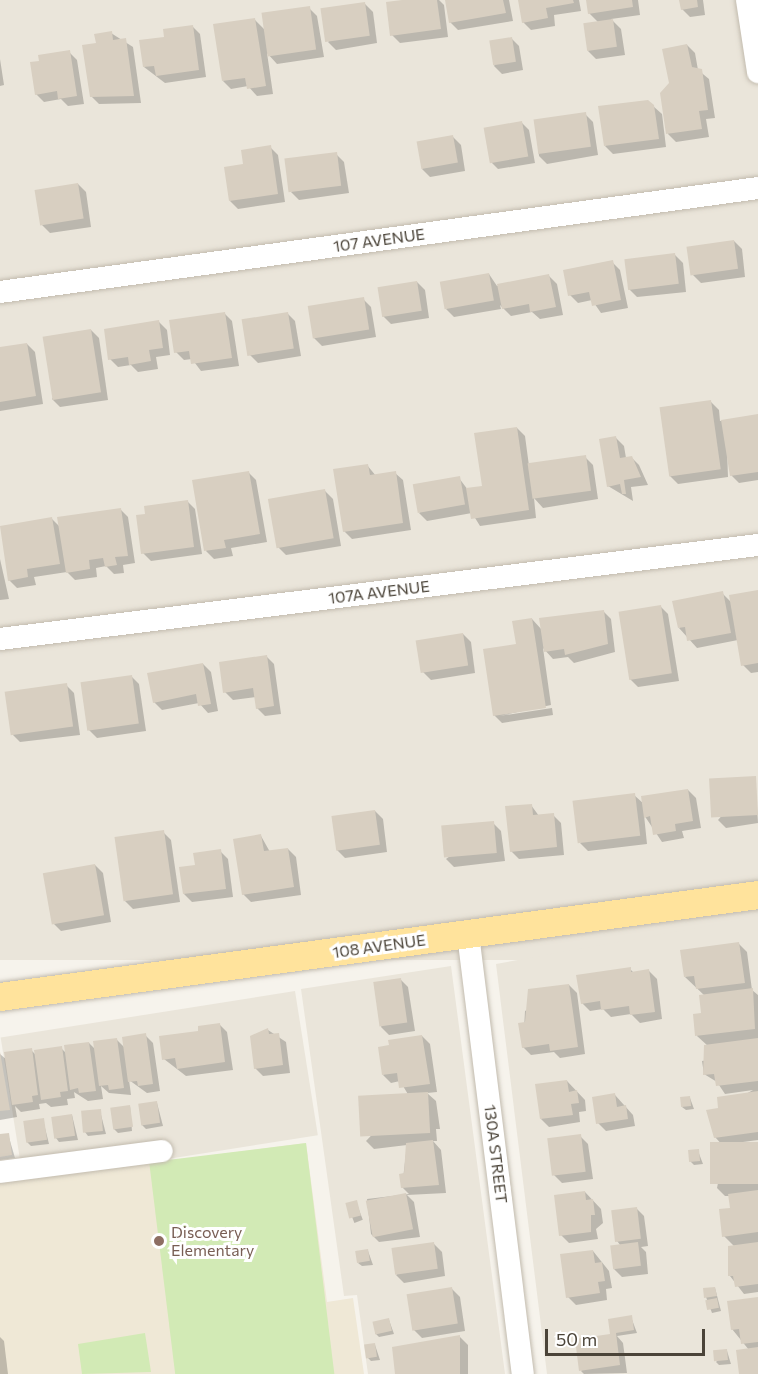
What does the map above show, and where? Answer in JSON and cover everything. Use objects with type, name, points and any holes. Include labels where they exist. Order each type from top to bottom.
[{"type":"main road","name":"108 AVENUE","points":[[0,997],[758,895]]},
{"type":"street","points":[[747,0],[758,72]]},
{"type":"street","name":"107 AVENUE","points":[[0,291],[758,188]]},
{"type":"street","name":"107A AVENUE","points":[[0,639],[758,545]]},
{"type":"street","name":"130A STREET","points":[[468,934],[523,1374]]},
{"type":"street","points":[[0,1172],[162,1151]]},
{"type":"shaded area","points":[[0,0],[758,0],[758,960],[0,960]]},
{"type":"shaded area","points":[[758,917],[758,1374],[547,1374],[496,964]]},
{"type":"shaded area","points":[[451,966],[505,1374],[368,1374],[357,1295],[344,1296],[301,989]]},
{"type":"shaded area","points":[[295,991],[318,1135],[24,1182],[1,1038]]},
{"type":"shaded area","name":"Discovery Elementary","points":[[306,1143],[327,1302],[353,1298],[364,1374],[0,1374],[0,1183]]},
{"type":"green space","points":[[306,1143],[334,1374],[175,1374],[149,1162]]},
{"type":"green space","points":[[145,1333],[151,1372],[82,1374],[78,1344]]},
{"type":"building","points":[[437,0],[441,29],[390,36],[386,2]]},
{"type":"building","points":[[445,0],[503,0],[506,13],[449,23]]},
{"type":"building","points":[[518,0],[573,0],[574,3],[546,8],[548,18],[522,23]]},
{"type":"building","points":[[586,0],[632,0],[633,7],[588,14]]},
{"type":"building","points":[[679,0],[697,0],[698,7],[681,10]]},
{"type":"building","points":[[365,2],[370,36],[325,42],[320,8]]},
{"type":"building","points":[[310,6],[316,50],[268,56],[261,13]]},
{"type":"building","points":[[255,18],[266,86],[247,89],[245,78],[222,81],[213,24]]},
{"type":"building","points":[[613,19],[617,47],[587,51],[583,23]]},
{"type":"building","points":[[193,25],[199,70],[156,76],[154,66],[143,67],[139,40],[164,37],[163,29]]},
{"type":"building","points":[[112,31],[113,40],[126,38],[134,96],[90,97],[82,45],[96,43],[94,34]]},
{"type":"building","points":[[512,37],[516,62],[493,65],[489,41]]},
{"type":"building","points":[[687,44],[692,67],[702,69],[708,110],[699,111],[702,129],[666,134],[660,93],[669,83],[662,49]]},
{"type":"building","points":[[70,50],[77,96],[58,99],[57,91],[35,95],[30,62],[39,61],[38,55]]},
{"type":"building","points":[[648,100],[654,105],[659,139],[604,146],[598,106]]},
{"type":"building","points":[[586,112],[591,147],[538,154],[534,119]]},
{"type":"building","points":[[522,121],[528,156],[490,163],[484,128]]},
{"type":"building","points":[[453,135],[458,163],[421,169],[417,141]]},
{"type":"building","points":[[271,145],[278,194],[229,201],[224,167],[243,164],[241,150]]},
{"type":"building","points":[[337,152],[341,186],[289,192],[284,158]]},
{"type":"building","points":[[78,183],[84,219],[40,225],[35,190]]},
{"type":"building","points":[[734,240],[738,269],[691,275],[686,247]]},
{"type":"building","points":[[675,253],[679,284],[628,290],[624,259]]},
{"type":"building","points":[[613,260],[621,300],[592,306],[589,292],[568,296],[563,270]]},
{"type":"building","points":[[489,273],[494,301],[445,309],[440,282]]},
{"type":"building","points":[[549,274],[556,307],[530,312],[529,304],[502,309],[497,284]]},
{"type":"building","points":[[417,281],[422,311],[382,317],[377,287]]},
{"type":"building","points":[[364,297],[369,330],[313,339],[308,306]]},
{"type":"building","points":[[225,312],[232,358],[191,364],[189,351],[174,353],[169,320]]},
{"type":"building","points":[[288,312],[294,349],[247,356],[242,319]]},
{"type":"building","points":[[159,320],[163,348],[149,350],[151,361],[129,365],[128,357],[108,360],[104,329]]},
{"type":"building","points":[[91,329],[101,392],[53,400],[43,337]]},
{"type":"building","points":[[27,343],[36,396],[0,402],[0,347]]},
{"type":"building","points":[[711,400],[721,469],[669,477],[660,407]]},
{"type":"building","points":[[758,414],[758,472],[730,476],[721,420]]},
{"type":"building","points":[[517,427],[529,510],[471,519],[466,488],[482,486],[474,433]]},
{"type":"building","points":[[616,436],[620,458],[632,456],[641,477],[624,480],[626,494],[622,494],[620,484],[607,487],[599,439]]},
{"type":"building","points":[[586,455],[591,491],[533,499],[528,463]]},
{"type":"building","points":[[368,464],[370,475],[396,471],[403,523],[343,532],[333,469]]},
{"type":"building","points":[[249,471],[260,534],[224,540],[226,548],[204,551],[192,480]]},
{"type":"building","points":[[460,476],[465,505],[418,513],[413,484]]},
{"type":"building","points":[[325,489],[334,538],[277,548],[268,499]]},
{"type":"building","points":[[188,500],[194,547],[141,554],[136,515],[145,514],[144,506]]},
{"type":"building","points":[[121,508],[128,556],[115,557],[117,565],[105,567],[103,558],[89,560],[90,569],[66,573],[57,517]]},
{"type":"building","points":[[52,517],[60,564],[27,569],[28,577],[8,581],[0,526]]},
{"type":"building","points":[[758,590],[758,663],[741,666],[729,595]]},
{"type":"building","points":[[723,591],[731,633],[687,641],[685,627],[678,628],[672,601]]},
{"type":"building","points":[[661,605],[672,673],[629,680],[619,612]]},
{"type":"building","points":[[604,610],[608,644],[565,655],[564,649],[544,652],[539,618]]},
{"type":"building","points":[[532,618],[546,708],[493,716],[483,649],[516,644],[512,621]]},
{"type":"building","points":[[463,633],[468,666],[421,673],[416,641]]},
{"type":"building","points":[[267,655],[274,706],[256,709],[253,688],[223,693],[219,662]]},
{"type":"building","points":[[203,663],[211,704],[198,706],[196,694],[153,703],[147,673]]},
{"type":"building","points":[[132,675],[139,724],[87,731],[81,682]]},
{"type":"building","points":[[67,683],[73,727],[11,735],[5,692]]},
{"type":"building","points":[[756,776],[758,815],[711,817],[709,778]]},
{"type":"building","points":[[688,789],[693,821],[675,824],[676,831],[653,835],[650,816],[644,818],[641,796]]},
{"type":"building","points":[[635,793],[640,836],[578,843],[572,801]]},
{"type":"building","points":[[532,804],[533,815],[554,813],[557,847],[510,852],[505,806]]},
{"type":"building","points":[[375,810],[380,845],[336,851],[331,816]]},
{"type":"building","points":[[494,821],[497,853],[444,857],[441,826]]},
{"type":"building","points":[[164,830],[173,894],[124,901],[114,837]]},
{"type":"building","points":[[261,834],[264,851],[288,848],[294,887],[242,895],[233,839]]},
{"type":"building","points":[[221,849],[226,889],[183,894],[179,867],[195,865],[193,853]]},
{"type":"building","points":[[95,864],[104,915],[52,924],[43,873]]},
{"type":"building","points":[[739,942],[745,983],[696,989],[694,976],[684,977],[680,950]]},
{"type":"building","points":[[631,967],[631,972],[649,969],[655,1012],[630,1015],[629,1006],[601,1010],[600,1001],[581,1004],[576,975]]},
{"type":"building","points":[[401,978],[407,1023],[380,1026],[373,982]]},
{"type":"building","points":[[569,984],[578,1047],[550,1051],[549,1044],[522,1048],[518,1023],[525,1022],[528,989]]},
{"type":"building","points":[[753,988],[755,1029],[695,1036],[693,1014],[701,1013],[699,995]]},
{"type":"building","points":[[220,1023],[225,1062],[177,1069],[175,1058],[162,1060],[159,1036],[198,1031],[198,1026]]},
{"type":"building","points":[[268,1028],[269,1034],[279,1033],[283,1065],[254,1069],[250,1036]]},
{"type":"building","points":[[146,1033],[153,1084],[138,1086],[137,1081],[128,1082],[122,1037]]},
{"type":"building","points":[[422,1035],[430,1084],[399,1088],[397,1073],[382,1075],[378,1047],[389,1045],[388,1040]]},
{"type":"building","points":[[117,1038],[124,1088],[109,1090],[108,1085],[99,1086],[93,1041]]},
{"type":"building","points":[[758,1038],[758,1081],[716,1086],[714,1074],[703,1075],[704,1045]]},
{"type":"building","points":[[89,1042],[96,1091],[79,1093],[78,1088],[70,1090],[64,1045]]},
{"type":"building","points":[[62,1046],[68,1091],[60,1092],[61,1097],[41,1100],[34,1050]]},
{"type":"building","points":[[32,1048],[38,1095],[32,1096],[33,1102],[12,1105],[4,1052]]},
{"type":"building","points":[[0,1052],[10,1110],[0,1111]]},
{"type":"building","points":[[567,1080],[569,1092],[577,1090],[579,1103],[571,1104],[573,1115],[540,1119],[535,1084]]},
{"type":"building","points":[[758,1091],[758,1132],[714,1138],[706,1110],[718,1108],[717,1097]]},
{"type":"building","points":[[428,1092],[430,1133],[360,1137],[358,1096]]},
{"type":"building","points":[[615,1093],[617,1107],[626,1105],[628,1119],[596,1124],[592,1097]]},
{"type":"building","points":[[690,1096],[691,1106],[681,1107],[680,1097]]},
{"type":"building","points":[[157,1101],[160,1123],[141,1125],[138,1104]]},
{"type":"building","points":[[130,1105],[133,1127],[113,1130],[110,1108]]},
{"type":"building","points":[[101,1109],[103,1131],[83,1133],[81,1111]]},
{"type":"building","points":[[72,1114],[75,1136],[54,1139],[51,1117]]},
{"type":"building","points":[[44,1118],[47,1140],[26,1143],[23,1121]]},
{"type":"building","points":[[9,1133],[12,1155],[0,1157],[0,1134]]},
{"type":"building","points":[[581,1134],[586,1172],[552,1176],[547,1138]]},
{"type":"building","points":[[433,1140],[439,1185],[401,1188],[399,1174],[404,1173],[406,1143]]},
{"type":"building","points":[[710,1142],[758,1142],[758,1184],[710,1184]]},
{"type":"building","points":[[699,1149],[700,1161],[689,1162],[688,1150]]},
{"type":"building","points":[[758,1190],[758,1232],[722,1237],[719,1209],[730,1208],[728,1194]]},
{"type":"building","points":[[585,1191],[586,1200],[593,1199],[595,1215],[591,1215],[591,1232],[559,1236],[554,1195]]},
{"type":"building","points":[[406,1193],[413,1229],[373,1237],[366,1201]]},
{"type":"building","points":[[357,1200],[361,1216],[349,1218],[345,1203]]},
{"type":"building","points":[[637,1207],[641,1239],[615,1242],[611,1210]]},
{"type":"building","points":[[434,1242],[438,1269],[395,1275],[391,1248]]},
{"type":"building","points":[[638,1242],[641,1266],[613,1269],[610,1245]]},
{"type":"building","points":[[758,1242],[758,1284],[735,1287],[733,1276],[728,1276],[728,1246]]},
{"type":"building","points":[[368,1249],[370,1261],[357,1263],[355,1251]]},
{"type":"building","points":[[593,1250],[595,1263],[602,1262],[605,1281],[598,1282],[600,1293],[566,1298],[560,1254]]},
{"type":"building","points":[[452,1287],[458,1324],[412,1331],[407,1294]]},
{"type":"building","points":[[715,1287],[717,1296],[704,1298],[703,1288]]},
{"type":"building","points":[[758,1297],[758,1342],[741,1344],[739,1329],[731,1330],[727,1301]]},
{"type":"building","points":[[717,1298],[719,1308],[707,1310],[705,1300]]},
{"type":"building","points":[[632,1315],[634,1330],[616,1333],[620,1365],[579,1371],[575,1339],[610,1334],[608,1319]]},
{"type":"building","points":[[389,1318],[392,1331],[375,1334],[372,1322]]},
{"type":"building","points":[[460,1335],[460,1374],[395,1374],[392,1347]]},
{"type":"building","points":[[375,1343],[377,1357],[366,1358],[364,1345]]},
{"type":"building","points":[[758,1347],[758,1374],[739,1374],[736,1350]]},
{"type":"building","points":[[727,1349],[728,1360],[714,1361],[713,1350]]},
{"type":"place","name":"Discovery Elementary","points":[[159,1241]]}]
